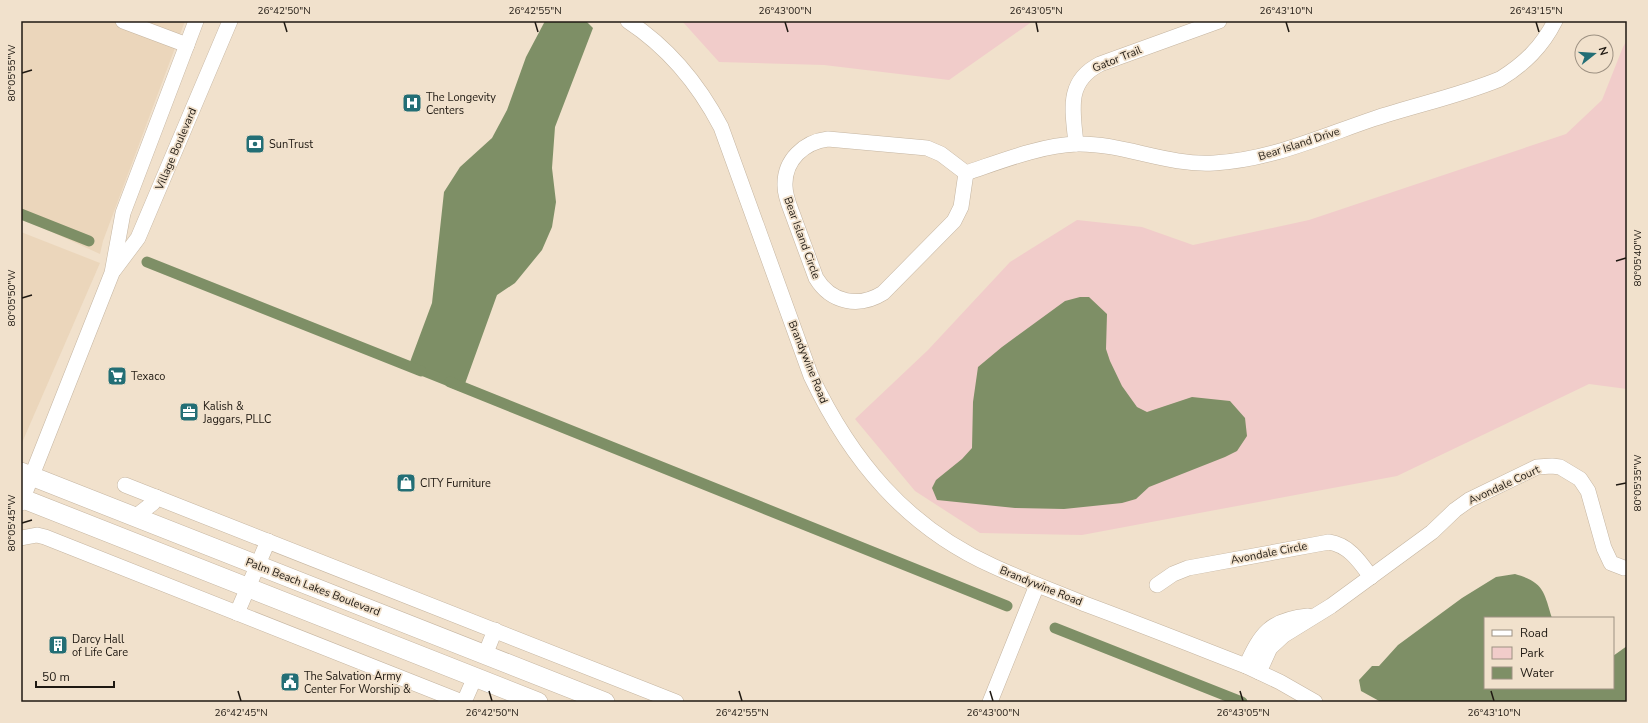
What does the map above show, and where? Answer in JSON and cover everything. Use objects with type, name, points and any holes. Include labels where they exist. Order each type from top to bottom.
[{"type":"main road","name":"Palm Beach Lakes Boulevard","points":[[26,474],[605,702]]},
{"type":"main road","points":[[22,500],[248,587],[538,702]]},
{"type":"street","points":[[123,21],[187,45]]},
{"type":"street","name":"Village Boulevard","points":[[22,500],[26,474],[112,273],[123,213],[196,21]]},
{"type":"street","name":"Village Boulevard","points":[[112,273],[138,238],[230,21]]},
{"type":"street","name":"Brandywine Road","points":[[628,21],[658,43],[678,62],[695,82],[710,105],[721,127],[811,376],[827,410],[859,460],[900,503],[940,536],[992,566],[1252,669],[1315,702]]},
{"type":"street","name":"Gator Trail","points":[[1076,144],[1073,99],[1077,84],[1087,72],[1100,64],[1219,21]]},
{"type":"street","name":"Bear Island Drive","points":[[966,173],[1020,156],[1076,144],[1116,148],[1167,160],[1194,163],[1256,159],[1282,152],[1373,119],[1500,79],[1534,54],[1549,33],[1555,21]]},
{"type":"street","name":"Bear Island Circle","points":[[828,139],[920,146],[942,154],[966,173],[961,207],[954,221],[883,293],[870,300],[846,301],[832,295],[820,285],[816,278],[785,192],[787,169],[800,151],[813,143],[828,139]]},
{"type":"street","name":"Avondale Court","points":[[1372,577],[1432,532],[1455,510],[1469,500],[1530,470],[1545,466],[1552,466],[1567,470],[1584,484],[1588,491],[1604,548],[1611,563],[1624,568]]},
{"type":"street","points":[[125,485],[676,702]]},
{"type":"street","points":[[135,517],[153,503],[156,497]]},
{"type":"street","points":[[21,538],[37,535],[45,537],[463,702],[475,677]]},
{"type":"street","points":[[237,613],[268,541]]},
{"type":"street","name":"Avondale Circle","points":[[1157,585],[1173,574],[1188,568],[1329,542],[1337,544],[1357,557],[1372,577]]},
{"type":"street","points":[[1252,669],[1276,641],[1304,621],[1332,606],[1372,577]]},
{"type":"street","points":[[990,702],[1037,585]]},
{"type":"street","points":[[485,655],[495,630]]},
{"type":"shaded area","points":[[21,21],[185,21],[103,241],[100,254],[21,218]]},
{"type":"shaded area","points":[[21,232],[100,263],[21,445]]},
{"type":"green space","points":[[682,21],[1033,21],[949,80],[824,65],[719,62]]},
{"type":"green space","points":[[1627,40],[1627,389],[1589,384],[1397,476],[1082,535],[980,533],[915,491],[855,419],[928,350],[1010,262],[1077,220],[1142,227],[1193,245],[1309,220],[1566,134],[1602,100],[1612,74],[1614,74],[1614,70]]},
{"type":"water","points":[[545,21],[586,21],[593,28],[555,127],[552,168],[556,202],[552,227],[542,250],[515,283],[497,295],[462,392],[407,370],[432,303],[444,192],[460,167],[492,138],[507,110],[526,57]]},
{"type":"water","points":[[1080,297],[1089,297],[1107,314],[1106,349],[1122,386],[1137,407],[1147,412],[1192,397],[1230,401],[1245,418],[1247,436],[1237,451],[1149,487],[1136,499],[1122,503],[1064,509],[1015,508],[937,500],[932,488],[936,480],[962,459],[972,448],[973,402],[978,367],[1002,347],[1065,301]]},
{"type":"water","points":[[1515,574],[1532,581],[1541,589],[1547,601],[1552,617],[1484,617],[1484,689],[1614,689],[1614,655],[1627,646],[1627,702],[1381,702],[1361,691],[1359,680],[1372,666],[1379,666],[1398,645],[1462,598],[1496,577]]},
{"type":"waterway","points":[[21,214],[89,241]]},
{"type":"waterway","points":[[147,262],[421,371]]},
{"type":"waterway","points":[[450,382],[1007,606]]},
{"type":"waterway","points":[[1055,628],[1242,702]]},
{"type":"place","name":"The Longevity Centers","points":[[412,103]]},
{"type":"place","name":"SunTrust","points":[[255,144]]},
{"type":"place","name":"Texaco","points":[[117,376]]},
{"type":"place","name":"Kalish & Jaggars, PLLC","points":[[189,412]]},
{"type":"place","name":"CITY Furniture","points":[[406,483]]},
{"type":"place","name":"Darcy Hall of Life Care","points":[[58,645]]},
{"type":"place","name":"The Salvation Army Center For Worship &","points":[[290,682]]}]
